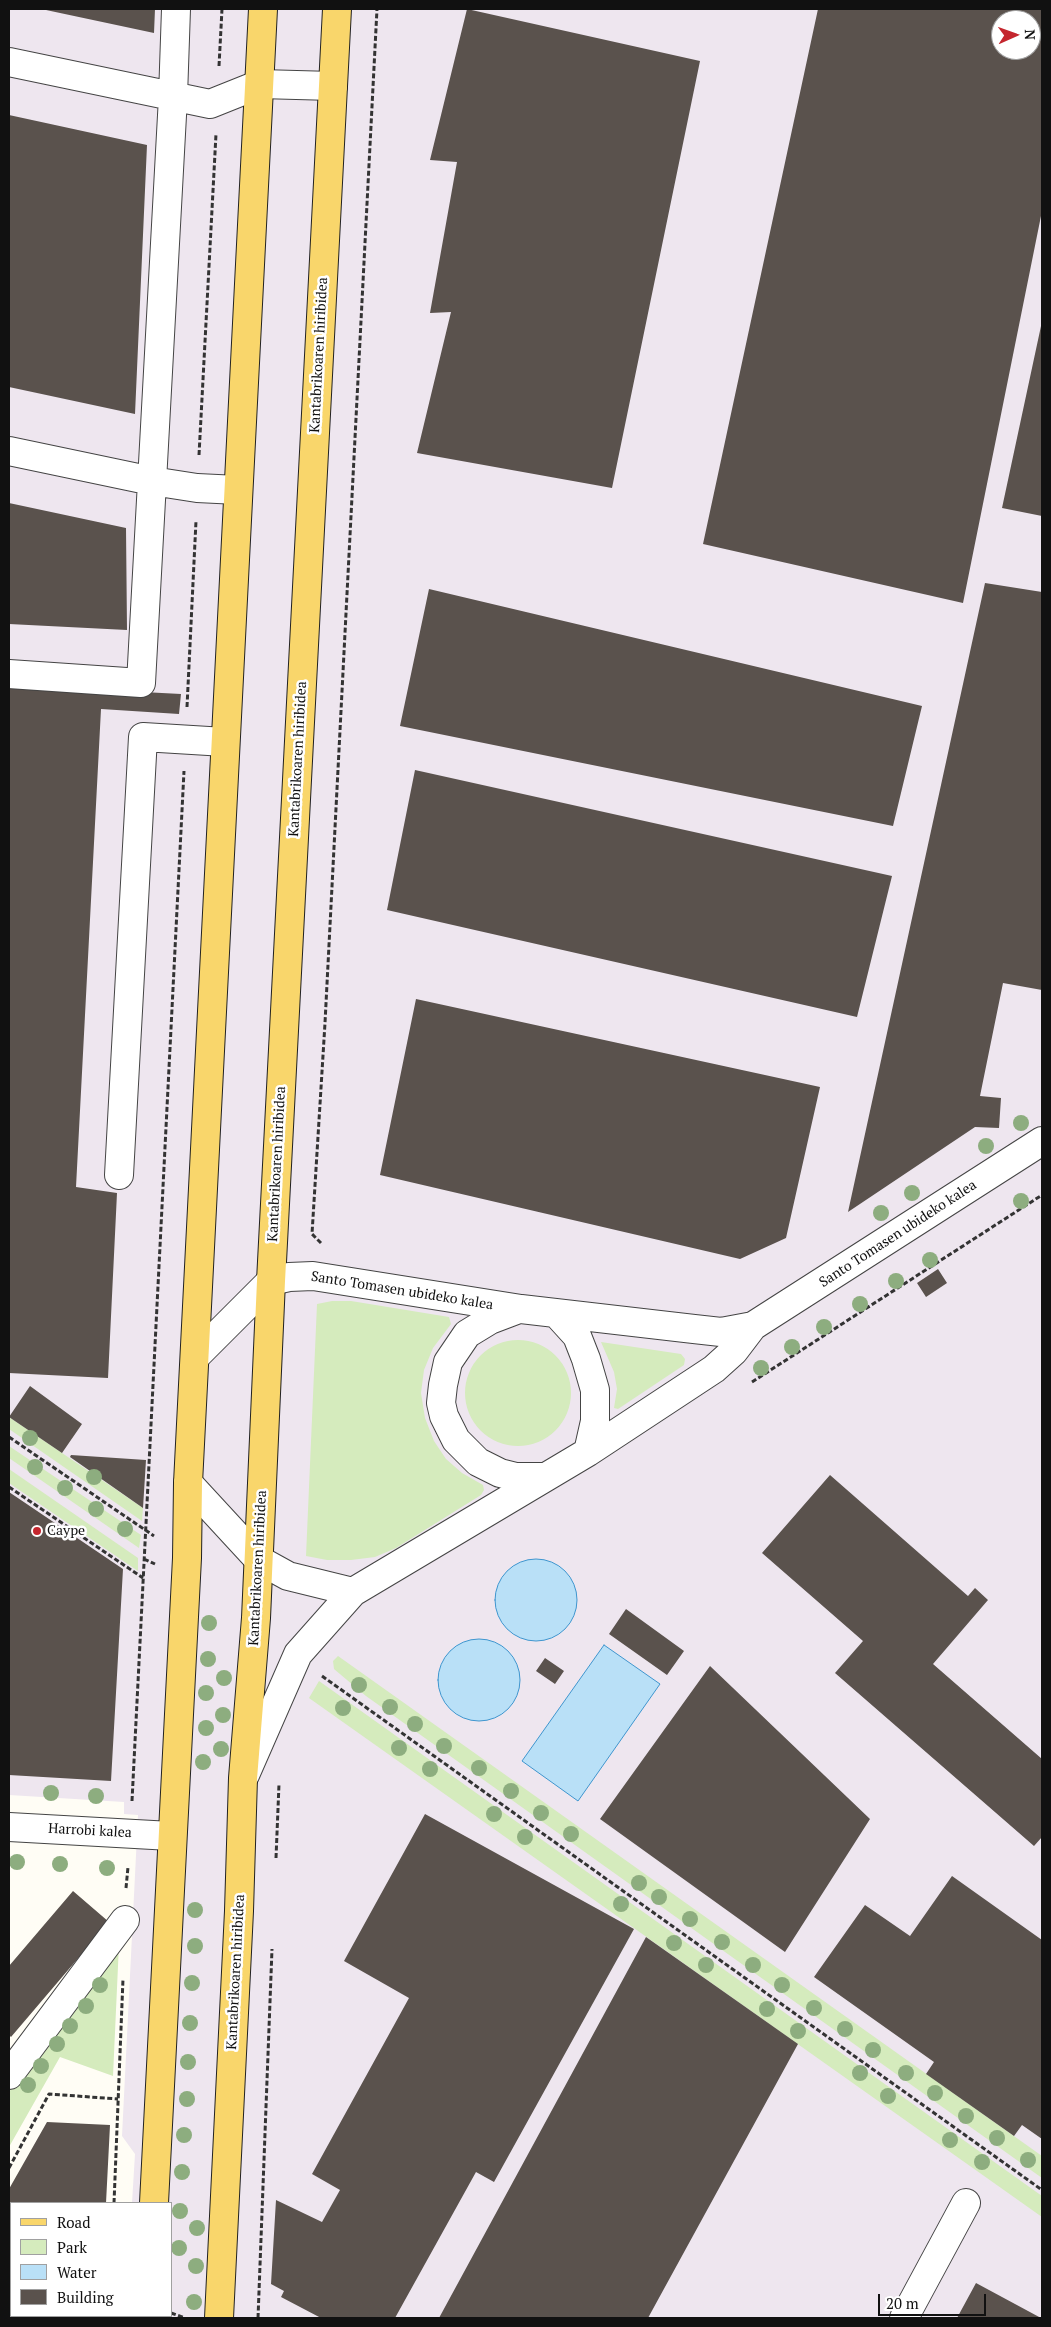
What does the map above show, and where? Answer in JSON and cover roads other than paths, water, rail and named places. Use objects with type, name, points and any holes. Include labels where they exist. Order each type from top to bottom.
[{"type":"main road","points":[[154,2202],[171,1836],[187,1558],[188,1483],[263,9]]},
{"type":"main road","name":"Kantabrikoaren hiribidea","points":[[219,2318],[239,1921],[244,1778],[259,1560],[271,1281],[336,9]]},
{"type":"street","points":[[9,674],[141,683],[173,97],[176,9]]},
{"type":"street","points":[[9,62],[210,104],[260,84],[333,86]]},
{"type":"street","points":[[9,451],[152,481],[197,488],[238,490]]},
{"type":"street","points":[[119,1174],[142,737],[225,742]]},
{"type":"street","name":"Santo Tomasen ubideko kalea","points":[[244,1778],[298,1654],[353,1592],[588,1452],[714,1369],[734,1351],[753,1326],[1042,1141]]},
{"type":"street","name":"Santo Tomasen ubideko kalea","points":[[271,1281],[289,1277],[313,1276],[557,1314],[721,1332],[753,1326]]},
{"type":"street","points":[[195,1357],[271,1281]]},
{"type":"street","name":"Santo Tomasen ubideko kalea","points":[[521,1309],[490,1320],[467,1334],[448,1362],[443,1385],[442,1403],[444,1416],[456,1440],[478,1462],[500,1473],[516,1477],[544,1477]]},
{"type":"street","points":[[557,1314],[577,1336],[595,1390],[595,1421],[588,1452]]},
{"type":"street","points":[[188,1483],[259,1560],[288,1576],[353,1592]]},
{"type":"street","name":"Harrobi kalea","points":[[9,1827],[171,1836]]},
{"type":"street","points":[[9,2075],[125,1920]]},
{"type":"street","points":[[904,2318],[966,2203]]},
{"type":"water","points":[[536,1559],[552,1562],[565,1571],[574,1584],[577,1600],[574,1616],[565,1629],[552,1638],[536,1641],[520,1638],[507,1629],[498,1616],[495,1600],[498,1584],[507,1571],[520,1562]]},
{"type":"water","points":[[479,1639],[495,1642],[508,1651],[517,1664],[520,1680],[517,1696],[508,1709],[495,1718],[479,1721],[463,1718],[450,1709],[441,1696],[438,1680],[441,1664],[450,1651],[463,1642]]},
{"type":"water","points":[[604,1645],[660,1684],[578,1801],[522,1761]]},
{"type":"place","name":"Caype","points":[[37,1531]]}]
